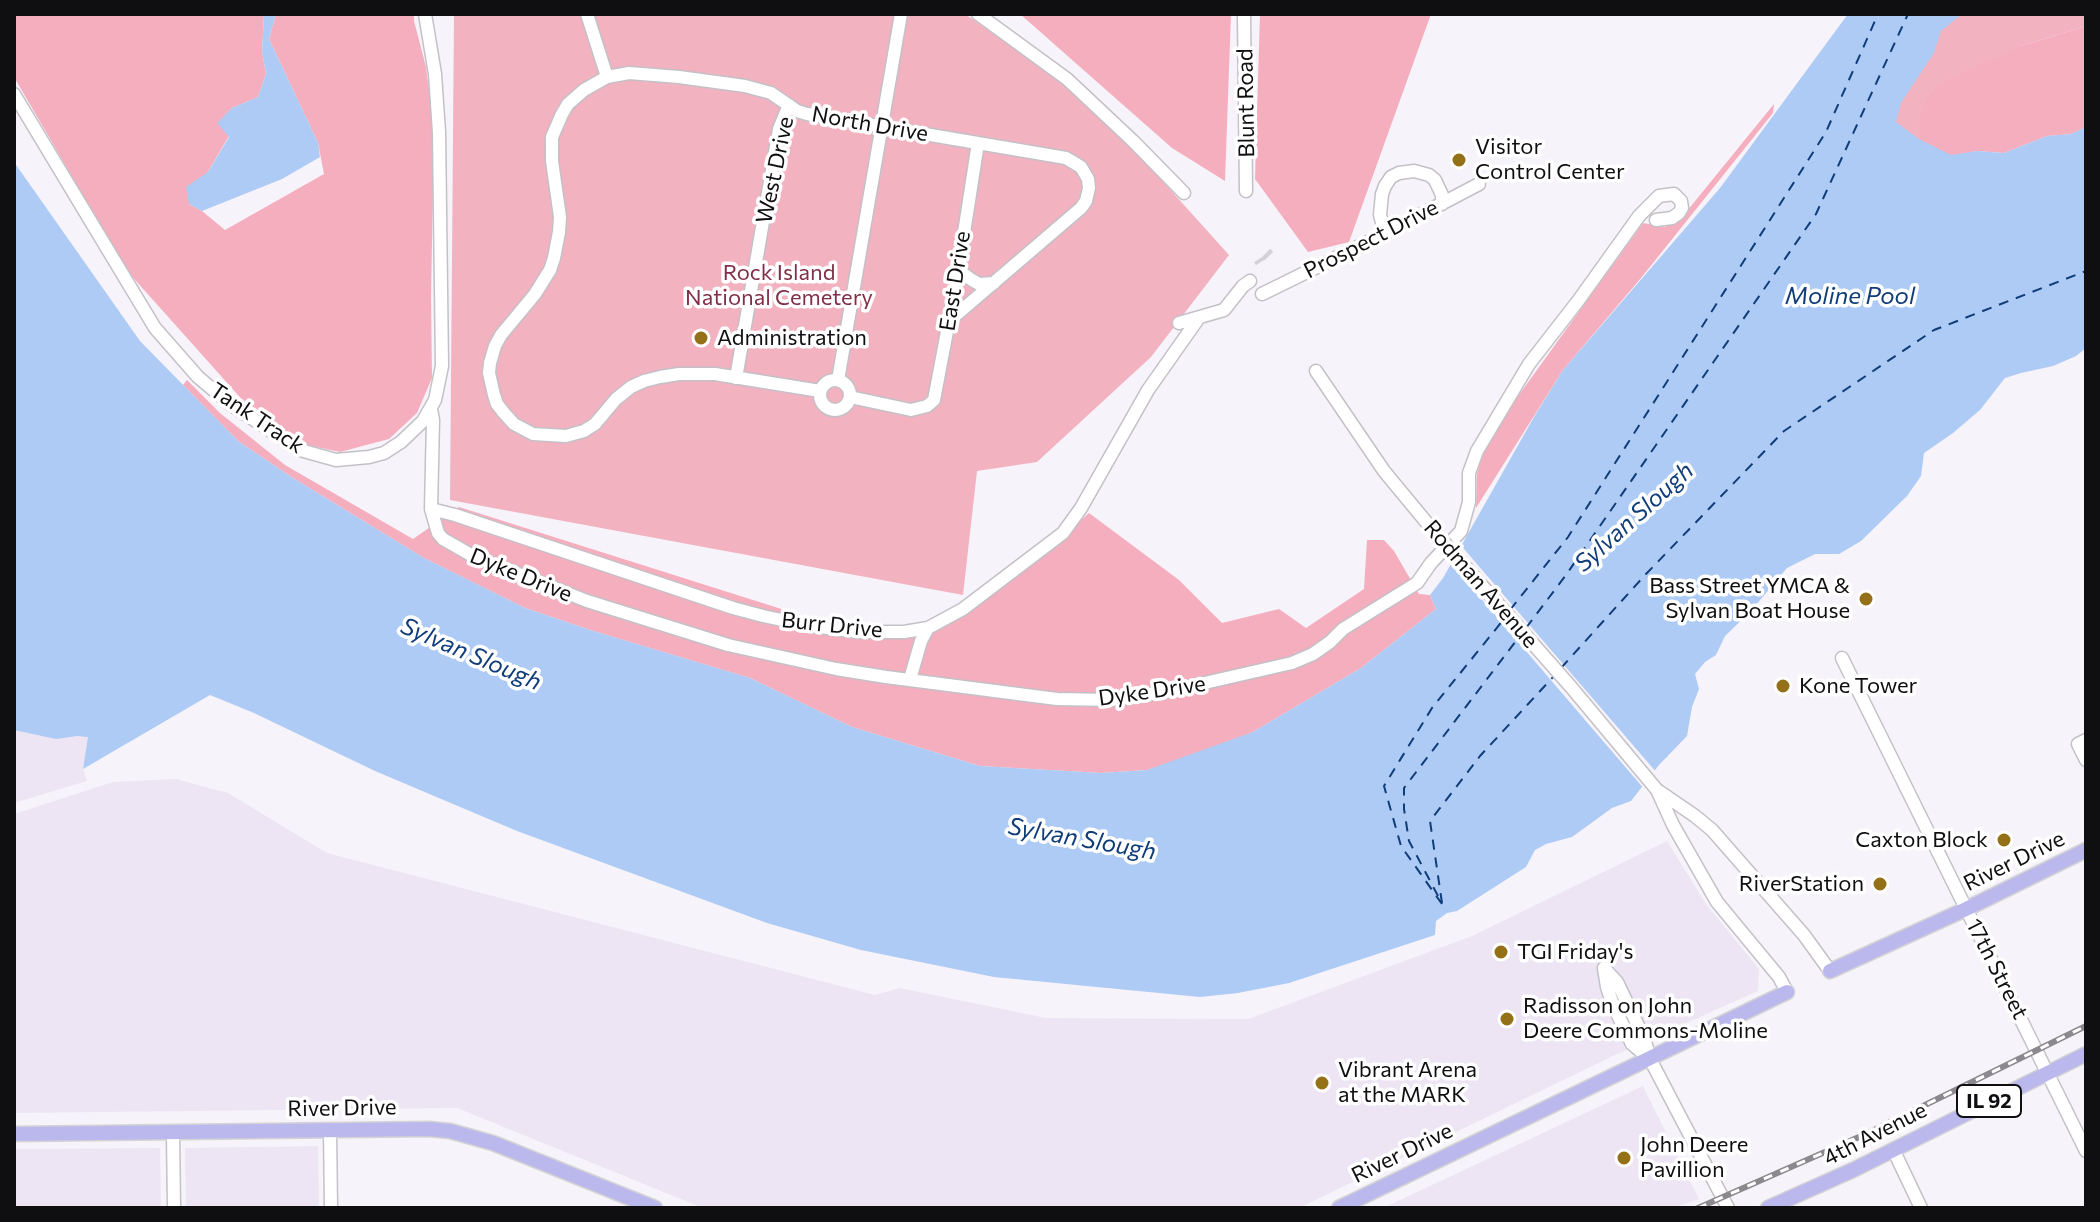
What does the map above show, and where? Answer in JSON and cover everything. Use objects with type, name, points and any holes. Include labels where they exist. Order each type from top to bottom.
[{"type":"main road","name":"River Drive","points":[[1830,971],[2086,850]]},
{"type":"main road","name":"River Drive","points":[[1339,1208],[1787,992]]},
{"type":"main road","name":"4th Avenue","points":[[1768,1208],[2086,1054]]},
{"type":"main road","name":"River Drive","points":[[14,1134],[450,1131],[473,1136],[655,1208]]},
{"type":"street","name":"Tank Track","points":[[14,94],[155,328],[198,377],[230,404],[300,450],[336,460],[358,460],[384,453],[423,421],[437,392],[442,366],[439,132],[435,74],[425,14]]},
{"type":"street","points":[[587,14],[607,77],[576,95],[555,128],[552,161],[560,217],[557,244],[550,270],[543,282],[495,346],[489,373],[497,404],[514,424],[523,429],[544,436],[566,436],[595,424],[631,387],[679,374],[736,378],[820,391]]},
{"type":"street","points":[[838,380],[901,14]]},
{"type":"street","points":[[978,14],[1067,79],[1184,193]]},
{"type":"street","name":"Blunt Road","points":[[1244,14],[1246,191]]},
{"type":"street","name":"North Drive","points":[[607,77],[645,73],[745,86],[771,93],[807,114],[1076,162],[1086,173],[1089,188],[1086,201],[994,283]]},
{"type":"street","name":"West Drive","points":[[736,378],[779,129],[789,105]]},
{"type":"street","name":"East Drive","points":[[850,397],[911,410],[934,400],[978,143]]},
{"type":"street","points":[[1385,233],[1380,215],[1382,194],[1391,177],[1414,171],[1429,175],[1442,195],[1442,204]]},
{"type":"street","name":"Prospect Drive","points":[[1262,294],[1479,184]]},
{"type":"street","name":"Dyke Drive","points":[[431,409],[431,509],[438,533],[455,547],[587,601],[714,641],[836,669],[1057,699],[1111,700],[1165,692],[1292,663],[1313,654],[1343,629],[1417,583],[1461,531],[1469,502],[1469,473],[1477,451],[1529,364],[1639,216],[1659,196],[1674,194],[1681,201],[1679,213],[1672,218],[1656,220]]},
{"type":"street","points":[[958,261],[961,272],[972,280],[979,284],[994,283]]},
{"type":"street","name":"Burr Drive","points":[[1179,323],[1224,310],[1250,281]]},
{"type":"street","points":[[949,321],[994,283]]},
{"type":"street","name":"Burr Drive","points":[[431,509],[763,616],[858,632],[904,632],[928,628],[963,609],[1001,582],[1068,527],[1148,390],[1198,319]]},
{"type":"street","name":"Rodman Avenue","points":[[1316,371],[1384,471],[1657,790]]},
{"type":"street","points":[[838,380],[849,388],[849,402],[842,409],[832,410],[821,401],[820,391],[825,383],[838,380]]},
{"type":"street","points":[[910,679],[928,628]]},
{"type":"street","name":"17th Street","points":[[1842,658],[2047,1073],[2082,1132],[2086,1151]]},
{"type":"street","points":[[2082,742],[2086,760]]},
{"type":"street","points":[[1657,790],[1706,825],[1804,935],[1830,971]]},
{"type":"street","points":[[1657,790],[1679,836],[1716,897],[1779,977],[1787,992]]},
{"type":"street","points":[[1650,1059],[1632,1044],[1613,1005],[1604,968],[1617,982],[1644,1038],[1650,1059],[1728,1208]]},
{"type":"street","points":[[330,1131],[331,1208]]},
{"type":"street","points":[[173,1132],[174,1208]]},
{"type":"street","points":[[1893,1149],[1921,1208]]},
{"type":"shaded area","points":[[14,14],[264,14],[262,51],[266,74],[258,97],[232,108],[218,123],[229,136],[189,204],[225,230],[324,174],[318,143],[269,39],[276,14],[414,14],[426,67],[434,129],[432,378],[417,413],[389,439],[340,452],[298,443],[255,414],[128,272],[14,77]]},
{"type":"shaded area","points":[[1020,14],[1231,14],[1225,181],[1172,148]]},
{"type":"shaded area","points":[[1260,14],[1431,14],[1349,242],[1308,252],[1255,179]]},
{"type":"shaded area","points":[[2086,26],[2086,127],[2071,134],[2047,136],[2004,153],[1977,151],[1951,156],[1919,139],[1920,117],[1925,101],[1937,86],[2021,46]]},
{"type":"shaded area","points":[[1774,104],[1773,113],[1563,370],[1476,508],[1477,473],[1490,435],[1643,223],[1665,227],[1687,211]]},
{"type":"shaded area","points":[[187,380],[220,413],[285,465],[413,539],[459,507],[813,619],[933,630],[1045,553],[1089,513],[1179,580],[1222,623],[1279,609],[1306,628],[1364,589],[1367,540],[1384,540],[1394,551],[1419,594],[1430,595],[1436,609],[1361,668],[1253,732],[1188,757],[1147,770],[1101,773],[980,766],[852,727],[750,678],[525,608],[424,558],[238,441],[183,385]]},
{"type":"shaded area","points":[[46,667],[89,737],[83,769],[87,781],[14,803],[14,730],[56,738]]},
{"type":"shaded area","points":[[176,779],[228,793],[327,853],[875,995],[900,988],[1046,1018],[1248,1019],[1472,936],[1667,841],[1706,904],[1759,969],[1758,991],[1613,1056],[1299,1208],[703,1208],[457,1108],[14,1113],[14,814],[113,782]]},
{"type":"shaded area","points":[[1643,1086],[1699,1199],[1673,1208],[1383,1208]]},
{"type":"shaded area","points":[[318,1146],[319,1208],[186,1208],[185,1148]]},
{"type":"shaded area","points":[[160,1148],[161,1208],[14,1208],[14,1149]]},
{"type":"green space","name":"Rock Island National Cemetery","points":[[454,14],[965,14],[1076,94],[1148,165],[1229,255],[1151,357],[1037,462],[977,471],[963,595],[450,500]]},
{"type":"green space","points":[[1934,14],[2086,14],[2086,26],[2021,46],[1958,161],[1886,128]]},
{"type":"water","points":[[264,14],[276,14],[269,39],[318,143],[320,157],[282,179],[202,211],[189,204],[186,187],[208,172],[229,137],[217,123],[232,108],[258,97],[266,74],[262,51]]},
{"type":"water","name":"Moline Pool","points":[[1848,14],[1962,14],[1941,31],[1934,53],[1901,103],[1896,122],[1919,139],[1951,155],[1977,151],[2004,153],[2047,136],[2071,134],[2086,127],[2086,348],[2053,366],[2005,378],[1980,410],[1924,453],[1921,476],[1907,496],[1861,541],[1839,554],[1815,554],[1787,568],[1725,636],[1716,655],[1695,674],[1699,689],[1687,736],[1631,801],[1612,808],[1572,837],[1535,850],[1526,867],[1436,921],[1435,935],[1289,983],[1200,997],[994,977],[861,950],[767,923],[517,831],[375,771],[210,695],[83,769],[88,737],[56,739],[14,730],[14,162],[140,341],[238,441],[424,558],[525,608],[750,678],[852,727],[980,766],[1101,773],[1147,770],[1253,732],[1361,668],[1436,609],[1430,595],[1443,578],[1563,370],[1720,188]]},
{"type":"pier","points":[[1458,542],[1657,773],[1645,790],[1448,560]]},
{"type":"ferry route","points":[[1510,610],[1568,537],[1826,132],[1878,14]]},
{"type":"ferry route","points":[[1526,628],[1816,214],[1908,14]]},
{"type":"ferry route","points":[[1561,668],[1646,574],[1784,431],[1934,330],[2086,271]]},
{"type":"ferry route","points":[[1442,904],[1401,846],[1384,786],[1432,708],[1504,619]]},
{"type":"ferry route","points":[[1438,896],[1409,841],[1404,788],[1519,637]]},
{"type":"ferry route","points":[[1442,903],[1430,821],[1480,756],[1554,676]]},
{"type":"tunnel","points":[[1266,253],[1269,256]]},
{"type":"railway","points":[[1698,1208],[1868,1133],[2086,1026]]},
{"type":"place","name":"Visitor Control Center","points":[[1459,160]]},
{"type":"place","name":"Administration","points":[[701,338]]},
{"type":"place","name":"Bass Street YMCA & Sylvan Boat House","points":[[1866,599]]},
{"type":"place","name":"Kone Tower","points":[[1783,686]]},
{"type":"place","name":"Caxton Block","points":[[2004,840]]},
{"type":"place","name":"RiverStation","points":[[1880,884]]},
{"type":"place","name":"TGI Friday's","points":[[1501,952]]},
{"type":"place","name":"Radisson on John Deere Commons-Moline","points":[[1507,1019]]},
{"type":"place","name":"Vibrant Arena at the MARK","points":[[1322,1083]]},
{"type":"place","name":"John Deere Pavillion","points":[[1624,1158]]},
{"type":"water label","name":"Sylvan Slough","points":[[1634,517]]},
{"type":"water label","name":"Sylvan Slough","points":[[471,654]]},
{"type":"water label","name":"Sylvan Slough","points":[[1082,839]]}]
